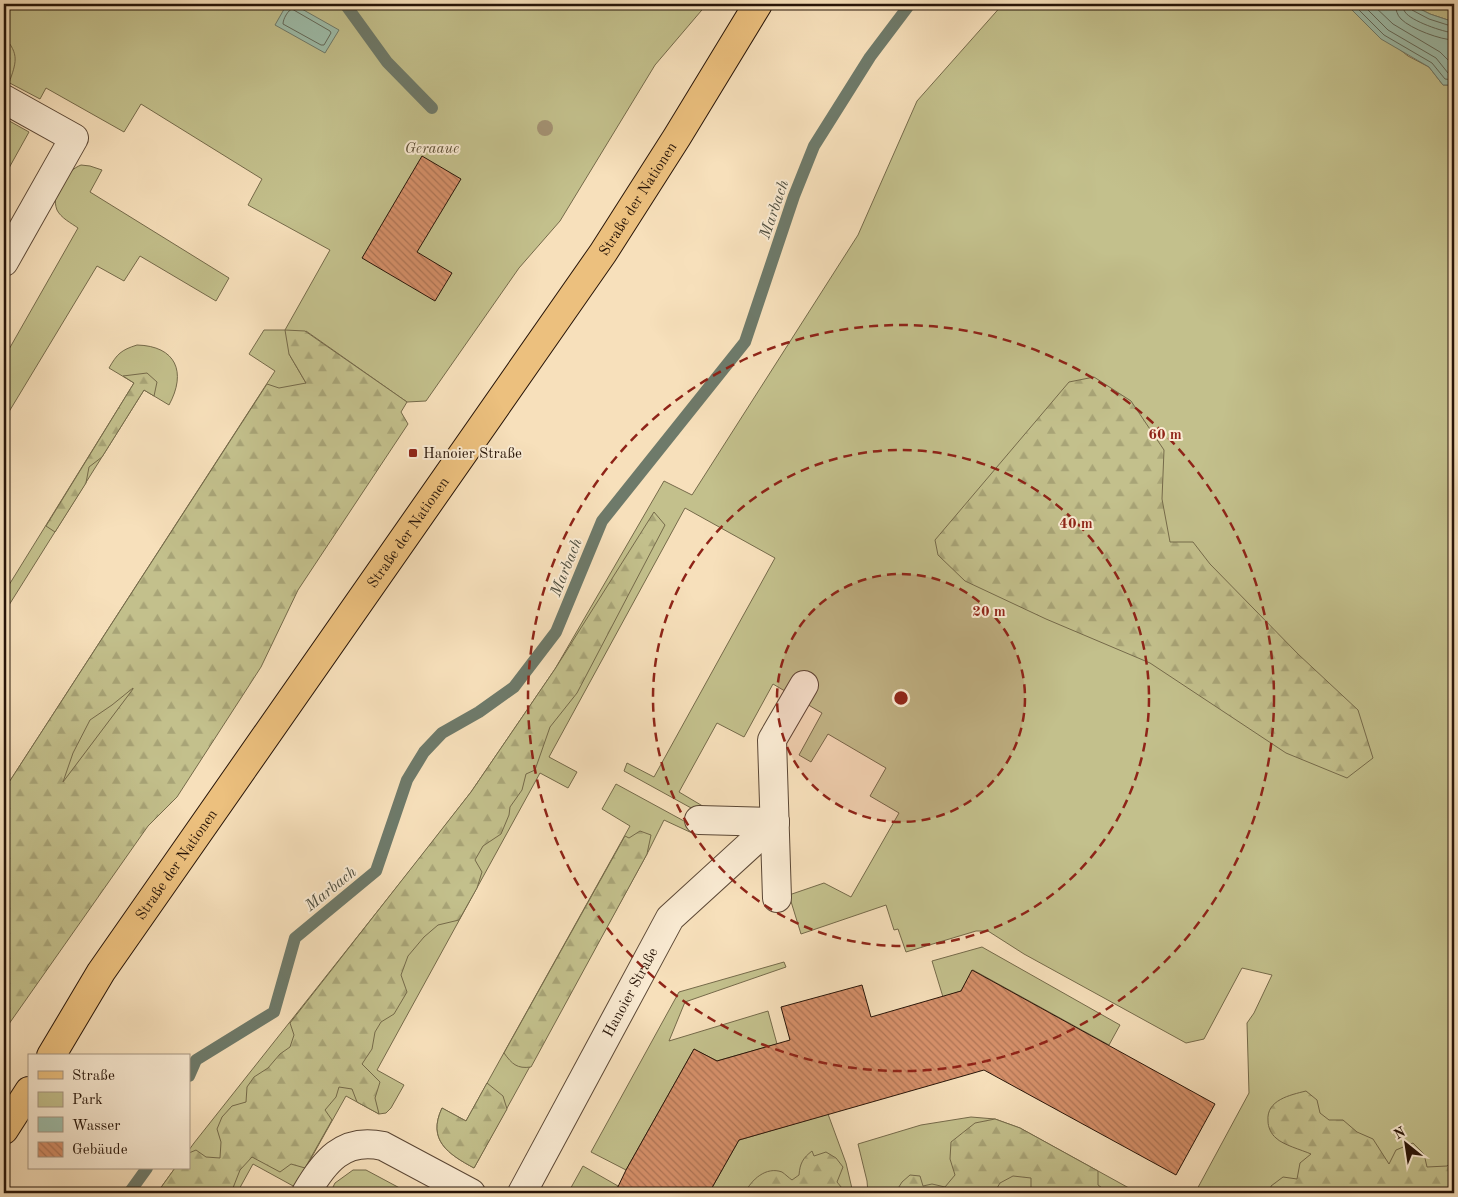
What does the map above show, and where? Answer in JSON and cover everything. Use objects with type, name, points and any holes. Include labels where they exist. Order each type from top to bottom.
[{"type":"main road","name":"Straße der Nationen","points":[[51,1054],[112,956],[602,253],[677,137],[758,4]]},
{"type":"main road","points":[[4,1130],[28,1093]]},
{"type":"street","points":[[4,99],[74,138],[4,262]]},
{"type":"street","points":[[777,898],[772,740],[804,685]]},
{"type":"street","points":[[699,820],[775,822]]},
{"type":"street","name":"Hanoier Straße","points":[[522,1193],[670,918],[775,822]]},
{"type":"street","points":[[306,1193],[319,1172],[333,1156],[346,1148],[372,1143],[383,1146],[470,1193]]},
{"type":"green space","name":"Geraaue","points":[[4,4],[707,4],[655,65],[560,221],[519,268],[426,401],[407,402],[306,331],[289,354],[306,383],[173,570],[155,619],[136,686],[62,784],[4,790],[275,371],[249,354],[264,330],[285,330],[330,250],[248,205],[262,179],[141,104],[124,132],[46,88],[40,99],[4,80]]},
{"type":"green space","points":[[1003,4],[1346,4],[1360,18],[1408,56],[1429,67],[1443,85],[1454,85],[1454,1193],[1195,1193],[1249,1093],[1247,1023],[1254,1013],[1272,975],[1242,968],[1204,1039],[1186,1043],[1024,954],[988,931],[976,931],[906,952],[898,929],[894,930],[886,905],[801,934],[789,895],[824,883],[851,897],[899,813],[870,796],[886,768],[828,734],[811,762],[799,755],[822,713],[773,684],[744,737],[717,723],[679,792],[706,808],[702,814],[624,771],[627,763],[654,777],[775,558],[685,508],[549,757],[577,772],[568,788],[540,773],[377,1070],[404,1085],[391,1108],[386,1113],[379,1114],[346,1096],[295,1187],[253,1164],[237,1193],[157,1193],[174,1170],[190,1170],[190,1149],[194,1143],[471,792],[555,669],[664,481],[692,495],[858,235],[917,101]]},
{"type":"green space","points":[[1410,4],[1454,4],[1454,22],[1430,14]]},
{"type":"green space","points":[[4,37],[13,49],[15,59],[9,83],[4,80]]},
{"type":"green space","points":[[4,118],[29,132],[4,177]]},
{"type":"green space","points":[[81,165],[102,170],[90,192],[229,278],[216,301],[140,256],[124,281],[97,266],[4,420],[4,358],[78,228],[59,213],[55,203],[58,189],[65,177]]},
{"type":"green space","points":[[285,330],[305,331],[407,402],[401,412],[408,424],[298,590],[261,667],[177,797],[148,826],[4,1031],[4,790],[267,384],[279,388],[306,383],[289,354]],"holes":[[[133,689],[63,782],[73,753],[90,720]]]},
{"type":"green space","points":[[137,345],[161,350],[174,363],[177,372],[177,382],[169,405],[144,390],[4,613],[4,593],[134,383],[109,368],[120,353]]},
{"type":"green space","points":[[147,373],[157,382],[154,396],[144,390],[102,457],[89,467],[86,483],[55,532],[46,526],[134,383],[123,376]]},
{"type":"green space","points":[[1094,377],[1131,401],[1164,450],[1162,499],[1170,542],[1193,542],[1210,564],[1298,654],[1358,710],[1373,758],[1347,778],[1286,753],[1150,663],[1046,619],[965,581],[938,555],[935,540],[1069,382]]},
{"type":"green space","points":[[654,512],[665,525],[577,693],[550,727],[535,770],[526,774],[522,790],[510,807],[509,815],[501,834],[483,846],[475,860],[482,872],[477,888],[459,920],[438,925],[424,937],[408,956],[401,975],[407,992],[394,1014],[381,1022],[375,1032],[372,1049],[362,1064],[380,1082],[375,1098],[379,1114],[357,1102],[352,1089],[339,1087],[336,1097],[325,1110],[332,1120],[305,1168],[291,1164],[280,1172],[252,1157],[240,1170],[231,1193],[157,1193],[174,1170],[190,1170],[190,1153],[196,1150],[206,1157],[220,1158],[221,1142],[217,1129],[222,1117],[232,1106],[246,1102],[247,1087],[254,1077],[268,1068],[280,1054],[290,1047],[294,1035],[290,1023],[471,792],[555,669]]},
{"type":"green space","points":[[616,784],[695,827],[692,833],[664,820],[474,1168],[456,1157],[443,1145],[437,1129],[442,1108],[466,1121],[630,826],[602,809]]},
{"type":"green space","points":[[640,831],[651,835],[647,854],[531,1067],[515,1065],[504,1053],[625,836],[629,838]]},
{"type":"green space","points":[[982,947],[1120,1025],[1109,1045],[973,970],[961,991],[943,997],[932,961]]},
{"type":"green space","points":[[784,962],[786,967],[685,1002],[669,1041],[768,1011],[777,1044],[717,1061],[694,1049],[626,1170],[591,1152],[679,992]]},
{"type":"green space","points":[[487,1083],[503,1096],[507,1109],[474,1168],[456,1157],[443,1145],[437,1129],[438,1119],[442,1108],[466,1121]]},
{"type":"green space","points":[[1306,1091],[1317,1100],[1320,1113],[1329,1120],[1343,1120],[1357,1132],[1373,1139],[1389,1164],[1396,1150],[1413,1143],[1424,1154],[1427,1167],[1447,1166],[1454,1159],[1454,1193],[1271,1193],[1271,1186],[1283,1177],[1297,1179],[1300,1163],[1311,1154],[1279,1141],[1271,1132],[1268,1114],[1275,1103],[1293,1094]]},
{"type":"green space","points":[[828,1114],[846,1163],[853,1193],[709,1193],[739,1140]]},
{"type":"green space","points":[[971,1117],[995,1119],[1020,1128],[1138,1193],[868,1193],[858,1144],[921,1125]]},
{"type":"green space","points":[[995,1119],[1020,1128],[1098,1171],[1098,1185],[1109,1193],[1034,1193],[1031,1189],[1031,1178],[1013,1176],[1000,1183],[994,1193],[900,1193],[897,1190],[910,1175],[920,1176],[923,1186],[932,1184],[945,1187],[955,1175],[950,1159],[951,1142],[975,1123]]},
{"type":"green space","points":[[812,1151],[814,1156],[826,1152],[836,1158],[843,1167],[837,1182],[846,1193],[745,1193],[755,1179],[770,1171],[782,1172],[792,1180],[799,1175],[802,1161]]},
{"type":"green space","points":[[583,1166],[618,1186],[613,1193],[568,1193]]},
{"type":"green space","points":[[353,1170],[366,1170],[409,1193],[330,1193],[335,1183]]},
{"type":"water","points":[[287,4],[293,4],[339,30],[325,53],[275,25]]},
{"type":"water","points":[[1346,4],[1410,4],[1430,14],[1454,22],[1454,85],[1443,85],[1429,67],[1381,39]]},
{"type":"building","points":[[422,156],[461,179],[417,252],[452,273],[435,301],[362,258]]},
{"type":"building","points":[[972,970],[1215,1104],[1176,1175],[984,1070],[739,1140],[709,1193],[615,1193],[694,1049],[717,1061],[790,1040],[781,1007],[862,985],[871,1017],[961,991]]},
{"type":"waterway","points":[[345,4],[387,62],[432,108]]},
{"type":"waterway","name":"Marbach","points":[[190,1074],[196,1060],[274,1012],[295,938],[376,871],[407,780],[424,752],[442,733],[479,712],[514,687],[556,632],[602,521],[745,342],[794,196],[814,146],[870,57],[910,4]]},
{"type":"waterway","name":"Marbach","points":[[129,1193],[146,1170]]},
{"type":"place","name":"Hanoier Straße","points":[[413,453]]}]
